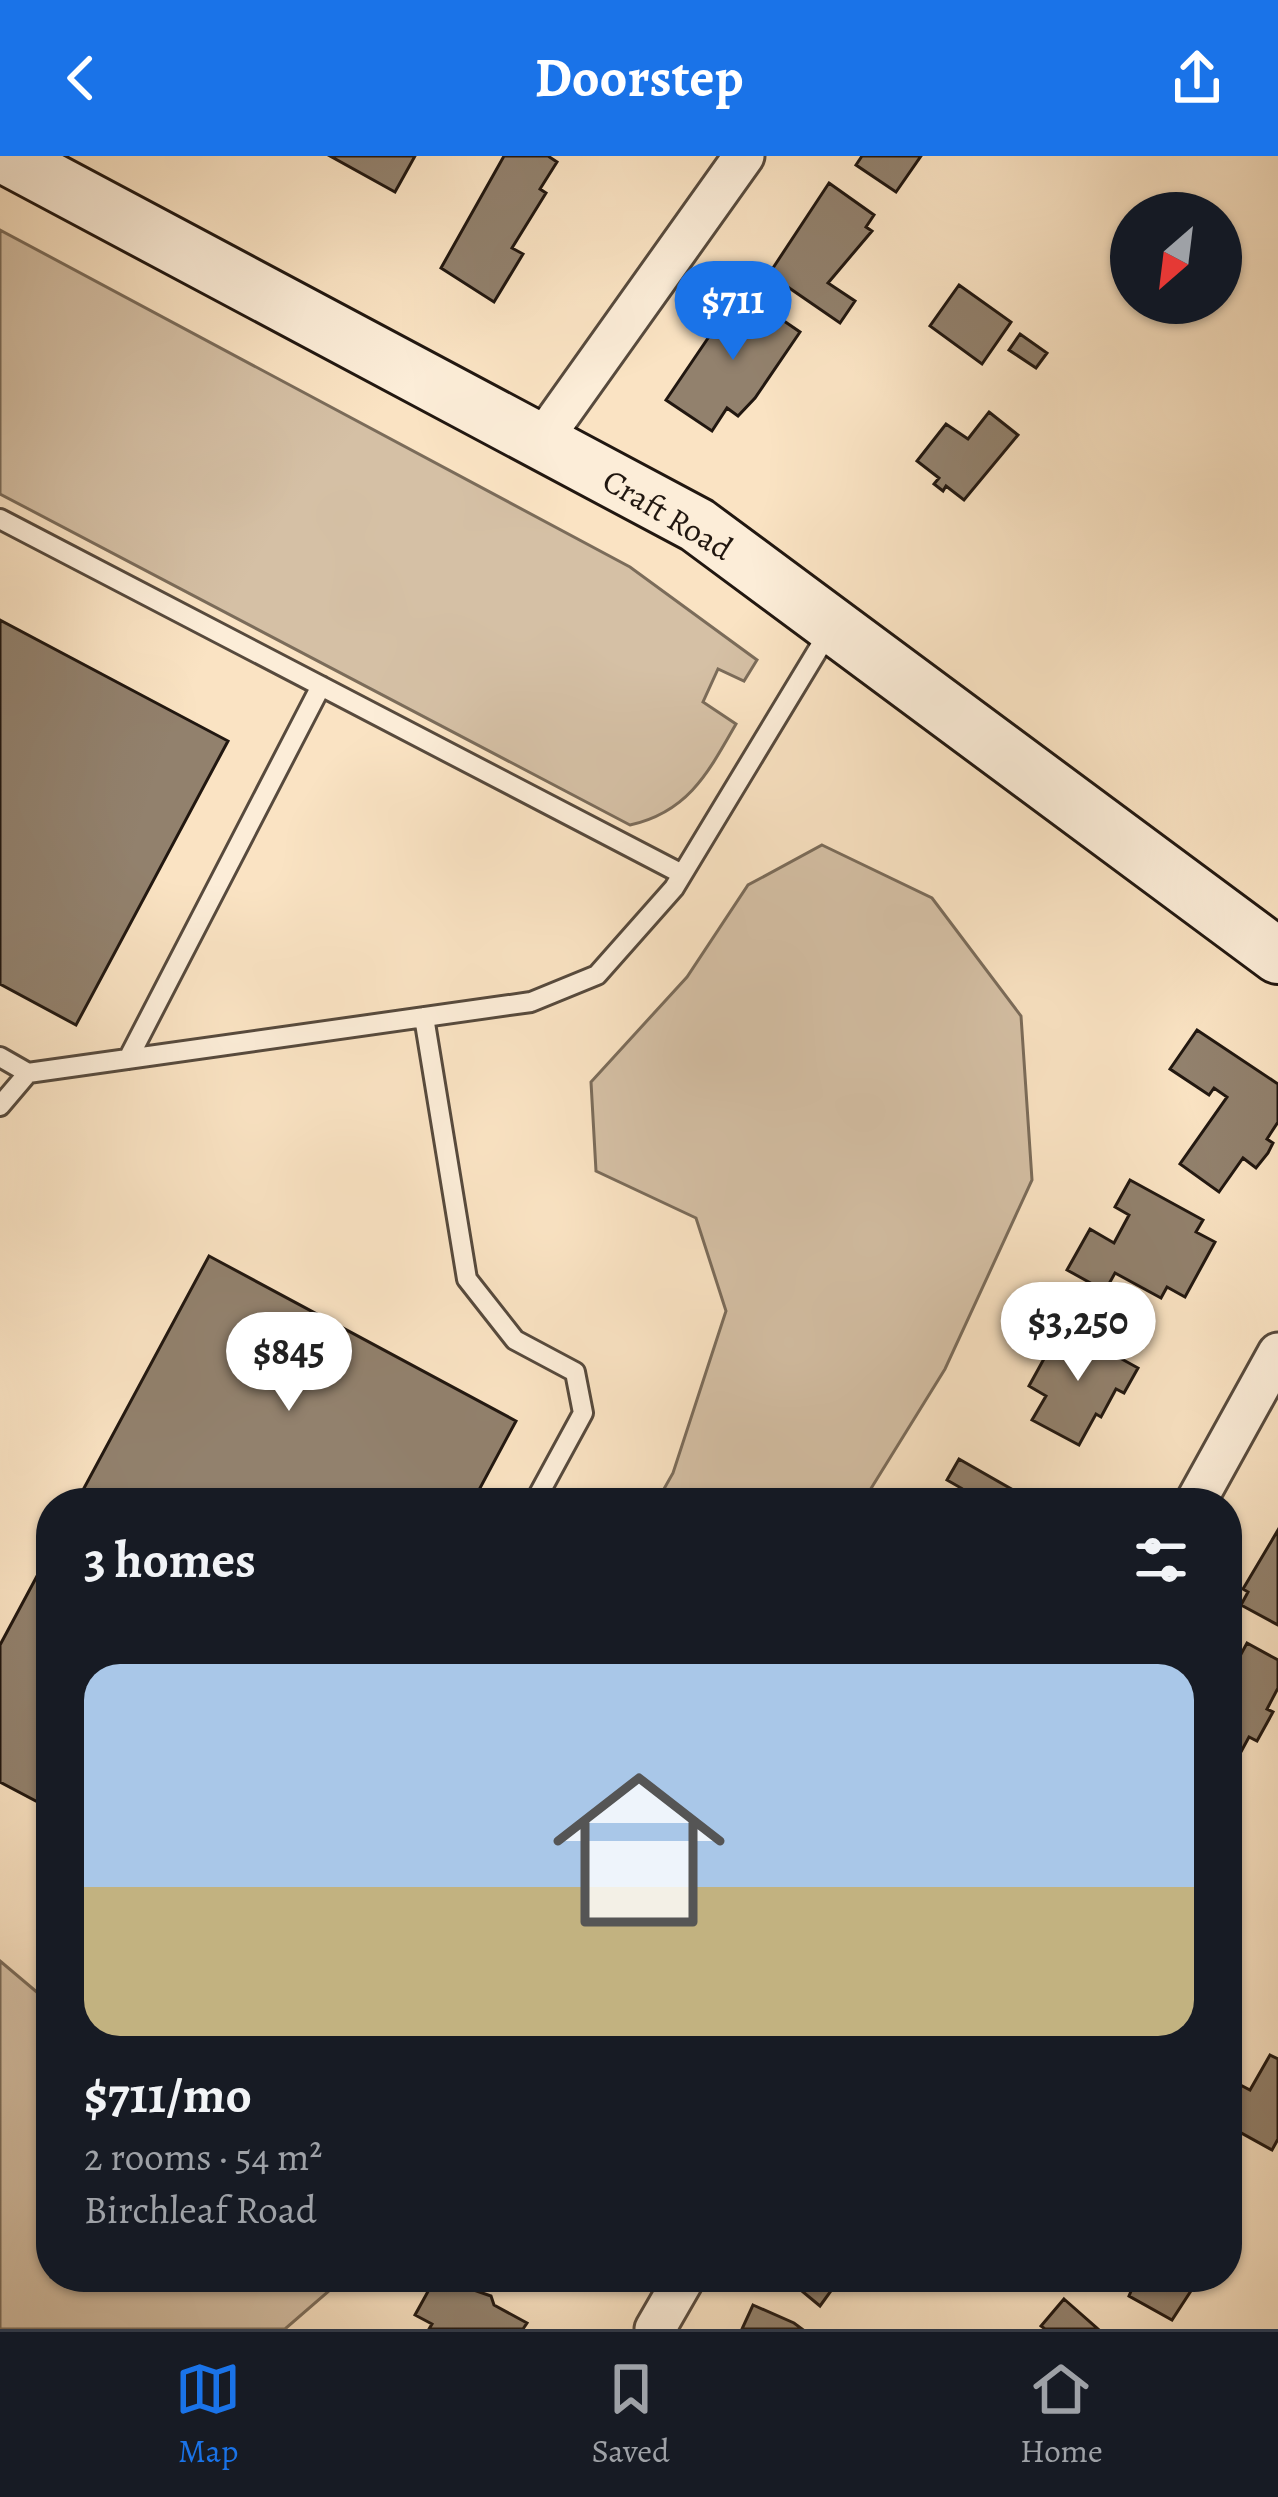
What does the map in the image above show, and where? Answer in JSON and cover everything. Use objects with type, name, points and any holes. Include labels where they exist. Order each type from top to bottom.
[{"type":"street","name":"Craft Road","points":[[5,156],[697,525],[1278,956]]},
{"type":"street","points":[[541,441],[744,156]]},
{"type":"street","points":[[1203,1488],[1278,1353]]},
{"type":"street","points":[[655,2329],[676,2292]]},
{"type":"lane","points":[[0,519],[682,874]]},
{"type":"lane","points":[[0,1057],[28,1073],[531,1002],[597,975],[682,874],[833,626]]},
{"type":"lane","points":[[128,1059],[321,686]]},
{"type":"lane","points":[[424,1017],[467,1279],[515,1340],[575,1372],[583,1413],[542,1488]]},
{"type":"lane","points":[[0,1106],[28,1073]]},
{"type":"shaded area","points":[[0,230],[630,567],[757,660],[744,681],[718,669],[703,702],[736,724],[694,788],[667,811],[630,825],[0,494]]},
{"type":"shaded area","points":[[822,845],[932,898],[1021,1016],[1032,1180],[945,1369],[871,1488],[664,1488],[726,1311],[696,1218],[596,1171],[591,1082],[687,977],[748,885]]},
{"type":"shaded area","points":[[0,1961],[36,1991],[36,2292],[328,2292],[285,2329],[0,2329]]},
{"type":"building","points":[[330,156],[415,156],[395,192]]},
{"type":"building","points":[[504,156],[548,156],[557,162],[540,189],[546,193],[512,248],[523,254],[494,302],[441,268]]},
{"type":"building","points":[[862,156],[921,156],[896,192],[856,165]]},
{"type":"building","points":[[829,183],[874,215],[866,227],[872,231],[828,283],[855,301],[840,323],[769,274]]},
{"type":"building","points":[[959,285],[1011,322],[982,364],[930,326]]},
{"type":"building","points":[[740,291],[800,332],[755,398],[738,416],[727,408],[712,431],[666,400]]},
{"type":"building","points":[[1020,334],[1047,353],[1036,368],[1009,350]]},
{"type":"building","points":[[989,412],[1018,435],[964,500],[946,486],[943,491],[934,484],[939,478],[917,461],[946,424],[968,439]]},
{"type":"building","points":[[0,620],[228,741],[76,1025],[0,984]]},
{"type":"building","points":[[1197,1030],[1278,1084],[1278,1122],[1267,1139],[1273,1143],[1268,1153],[1256,1168],[1243,1158],[1219,1192],[1180,1164],[1227,1097],[1214,1088],[1209,1095],[1170,1069]]},
{"type":"building","points":[[1130,1180],[1203,1220],[1196,1232],[1215,1242],[1185,1297],[1167,1287],[1161,1298],[1115,1273],[1105,1291],[1067,1270],[1090,1229],[1114,1243],[1129,1215],[1115,1207]]},
{"type":"building","points":[[209,1256],[516,1421],[480,1488],[84,1488]]},
{"type":"building","points":[[1062,1326],[1138,1368],[1124,1393],[1116,1389],[1101,1417],[1096,1414],[1079,1445],[1032,1420],[1046,1396],[1029,1386]]},
{"type":"building","points":[[959,1459],[1010,1488],[961,1488],[947,1480]]},
{"type":"building","points":[[1278,1530],[1278,1625],[1242,1606],[1248,1592],[1243,1589]]},
{"type":"building","points":[[36,1578],[36,1801],[0,1782],[0,1645]]},
{"type":"building","points":[[1247,1643],[1278,1660],[1278,1688],[1267,1709],[1273,1712],[1257,1741],[1249,1737],[1242,1750],[1242,1652]]},
{"type":"building","points":[[1270,2055],[1278,2059],[1278,2139],[1272,2150],[1242,2133],[1242,2086],[1250,2090]]},
{"type":"building","points":[[428,2292],[479,2292],[527,2323],[523,2329],[429,2329],[432,2324],[415,2315]]},
{"type":"building","points":[[803,2292],[830,2292],[820,2306]]},
{"type":"building","points":[[1131,2292],[1190,2292],[1172,2320],[1129,2296]]},
{"type":"building","points":[[1064,2299],[1098,2329],[1041,2326]]},
{"type":"building","points":[[753,2305],[794,2323],[802,2329],[742,2329]]}]
